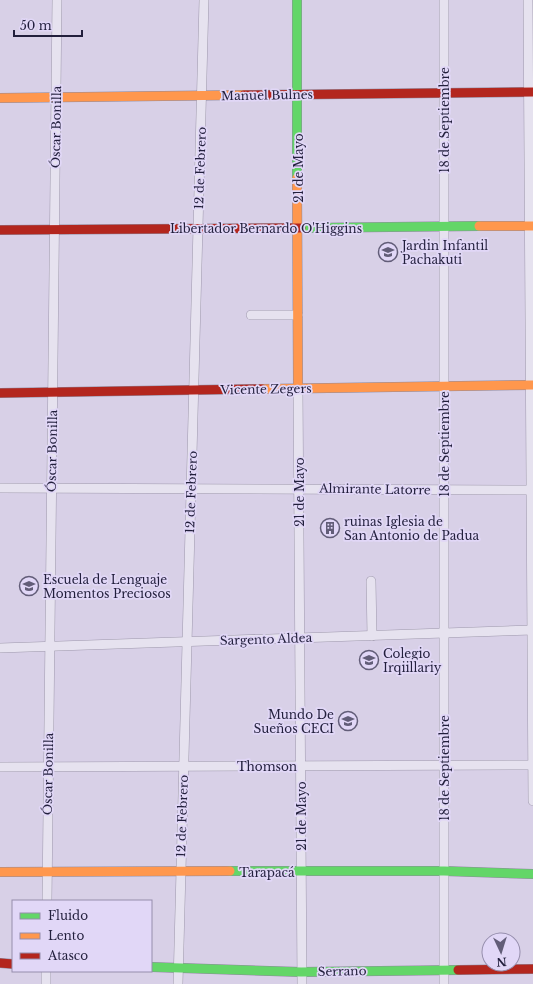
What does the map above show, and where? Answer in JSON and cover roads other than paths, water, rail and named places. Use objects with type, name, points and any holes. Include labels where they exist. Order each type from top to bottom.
[{"type":"street","name":"Óscar Bonilla","points":[[47,900],[57,0]]},
{"type":"street","name":"12 de Febrero","points":[[178,984],[204,0]]},
{"type":"street","name":"21 de Mayo","points":[[297,0],[302,984]]},
{"type":"street","name":"18 de Septiembre","points":[[444,0],[444,984]]},
{"type":"street","points":[[528,0],[531,92],[533,801]]},
{"type":"street","name":"Manuel Bulnes","points":[[0,98],[531,92]]},
{"type":"street","name":"Libertador Bernardo O'Higgins","points":[[0,230],[531,226]]},
{"type":"street","points":[[251,315],[298,315]]},
{"type":"street","name":"Vicente Zegers","points":[[0,393],[532,385]]},
{"type":"street","name":"Almirante Latorre","points":[[0,488],[532,490]]},
{"type":"street","points":[[371,581],[372,636]]},
{"type":"street","name":"Sargento Aldea","points":[[0,648],[532,630]]},
{"type":"street","name":"Thomson","points":[[0,767],[533,765]]},
{"type":"street","name":"Tarapacá","points":[[0,872],[444,871],[533,874]]},
{"type":"street","points":[[0,963],[12,964]]},
{"type":"street","name":"Serrano","points":[[152,968],[302,972],[533,969]]},
{"type":"street","points":[[46,972],[46,984]]},
{"type":"place","name":"Jardin Infantil Pachakuti","points":[[388,252]]},
{"type":"place","name":"ruinas Iglesia de San Antonio de Padua","points":[[330,528]]},
{"type":"place","name":"Escuela de Lenguaje Momentos Preciosos","points":[[29,586]]},
{"type":"place","name":"Colegio Irqiillariy","points":[[369,660]]},
{"type":"place","name":"Mundo De Sueños CECI","points":[[348,721]]}]
